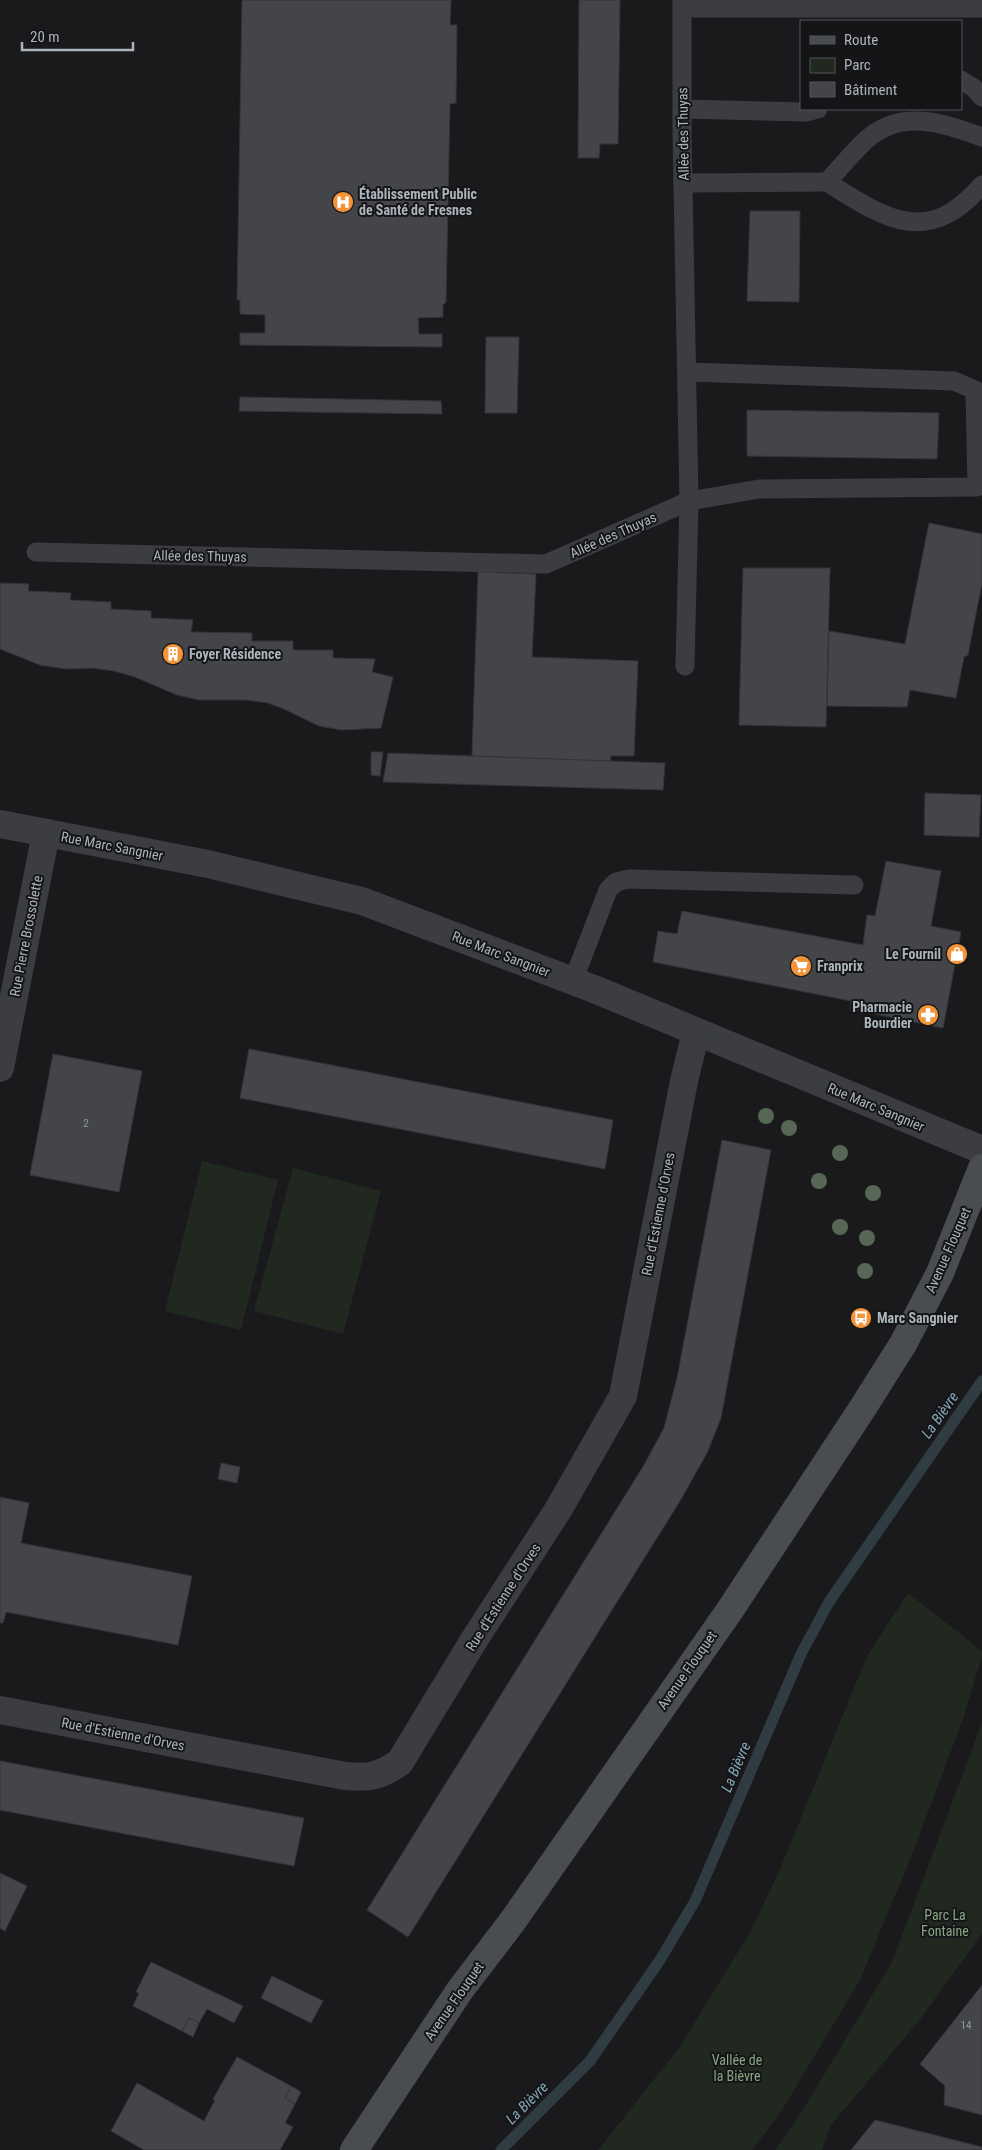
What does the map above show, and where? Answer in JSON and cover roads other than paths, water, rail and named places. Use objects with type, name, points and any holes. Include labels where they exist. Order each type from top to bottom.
[{"type":"main road","name":"Avenue Flouquet","points":[[354,2150],[460,1990],[517,1914],[730,1610],[862,1409],[903,1344],[940,1273],[982,1168]]},
{"type":"street","name":"Rue Marc Sangnier","points":[[0,824],[208,864],[362,901],[573,981],[982,1150]]},
{"type":"street","name":"Rue Pierre Brossolette","points":[[0,1068],[46,833]]},
{"type":"street","name":"Rue d'Estienne d'Orves","points":[[0,1710],[345,1776],[368,1778],[386,1772],[400,1762],[474,1640],[558,1510],[623,1396],[684,1081],[696,1032]]},
{"type":"lane","points":[[682,4],[982,8]]},
{"type":"lane","name":"Allée des Thuyas","points":[[36,552],[546,564],[690,501],[683,184],[682,4]]},
{"type":"lane","points":[[962,81],[974,88],[982,97]]},
{"type":"lane","points":[[682,109],[806,112],[814,110]]},
{"type":"lane","points":[[827,182],[867,139],[891,124],[915,120],[982,137]]},
{"type":"lane","points":[[683,184],[827,182],[872,211],[911,223],[940,219],[968,201],[982,185]]},
{"type":"lane","points":[[684,666],[690,501],[759,489],[977,487],[975,390],[954,381],[687,372]]},
{"type":"lane","points":[[573,981],[608,890],[616,882],[629,879],[854,885]]},
{"type":"waterway","name":"La Bièvre","points":[[501,2150],[590,2061],[660,1960],[695,1901],[801,1654],[829,1602],[982,1381]]},
{"type":"place","name":"Établissement Public de Santé de Fresnes","points":[[343,202]]},
{"type":"place","name":"Foyer Résidence","points":[[173,654]]},
{"type":"place","name":"Le Fournil","points":[[957,954]]},
{"type":"place","name":"Franprix","points":[[801,966]]},
{"type":"place","name":"Pharmacie Bourdier","points":[[928,1015]]},
{"type":"place","name":"Marc Sangnier","points":[[861,1318]]},
{"type":"park label","name":"Parc La Fontaine","points":[[945,1924]]},
{"type":"park label","name":"Vallée de la Bièvre","points":[[737,2068]]}]
